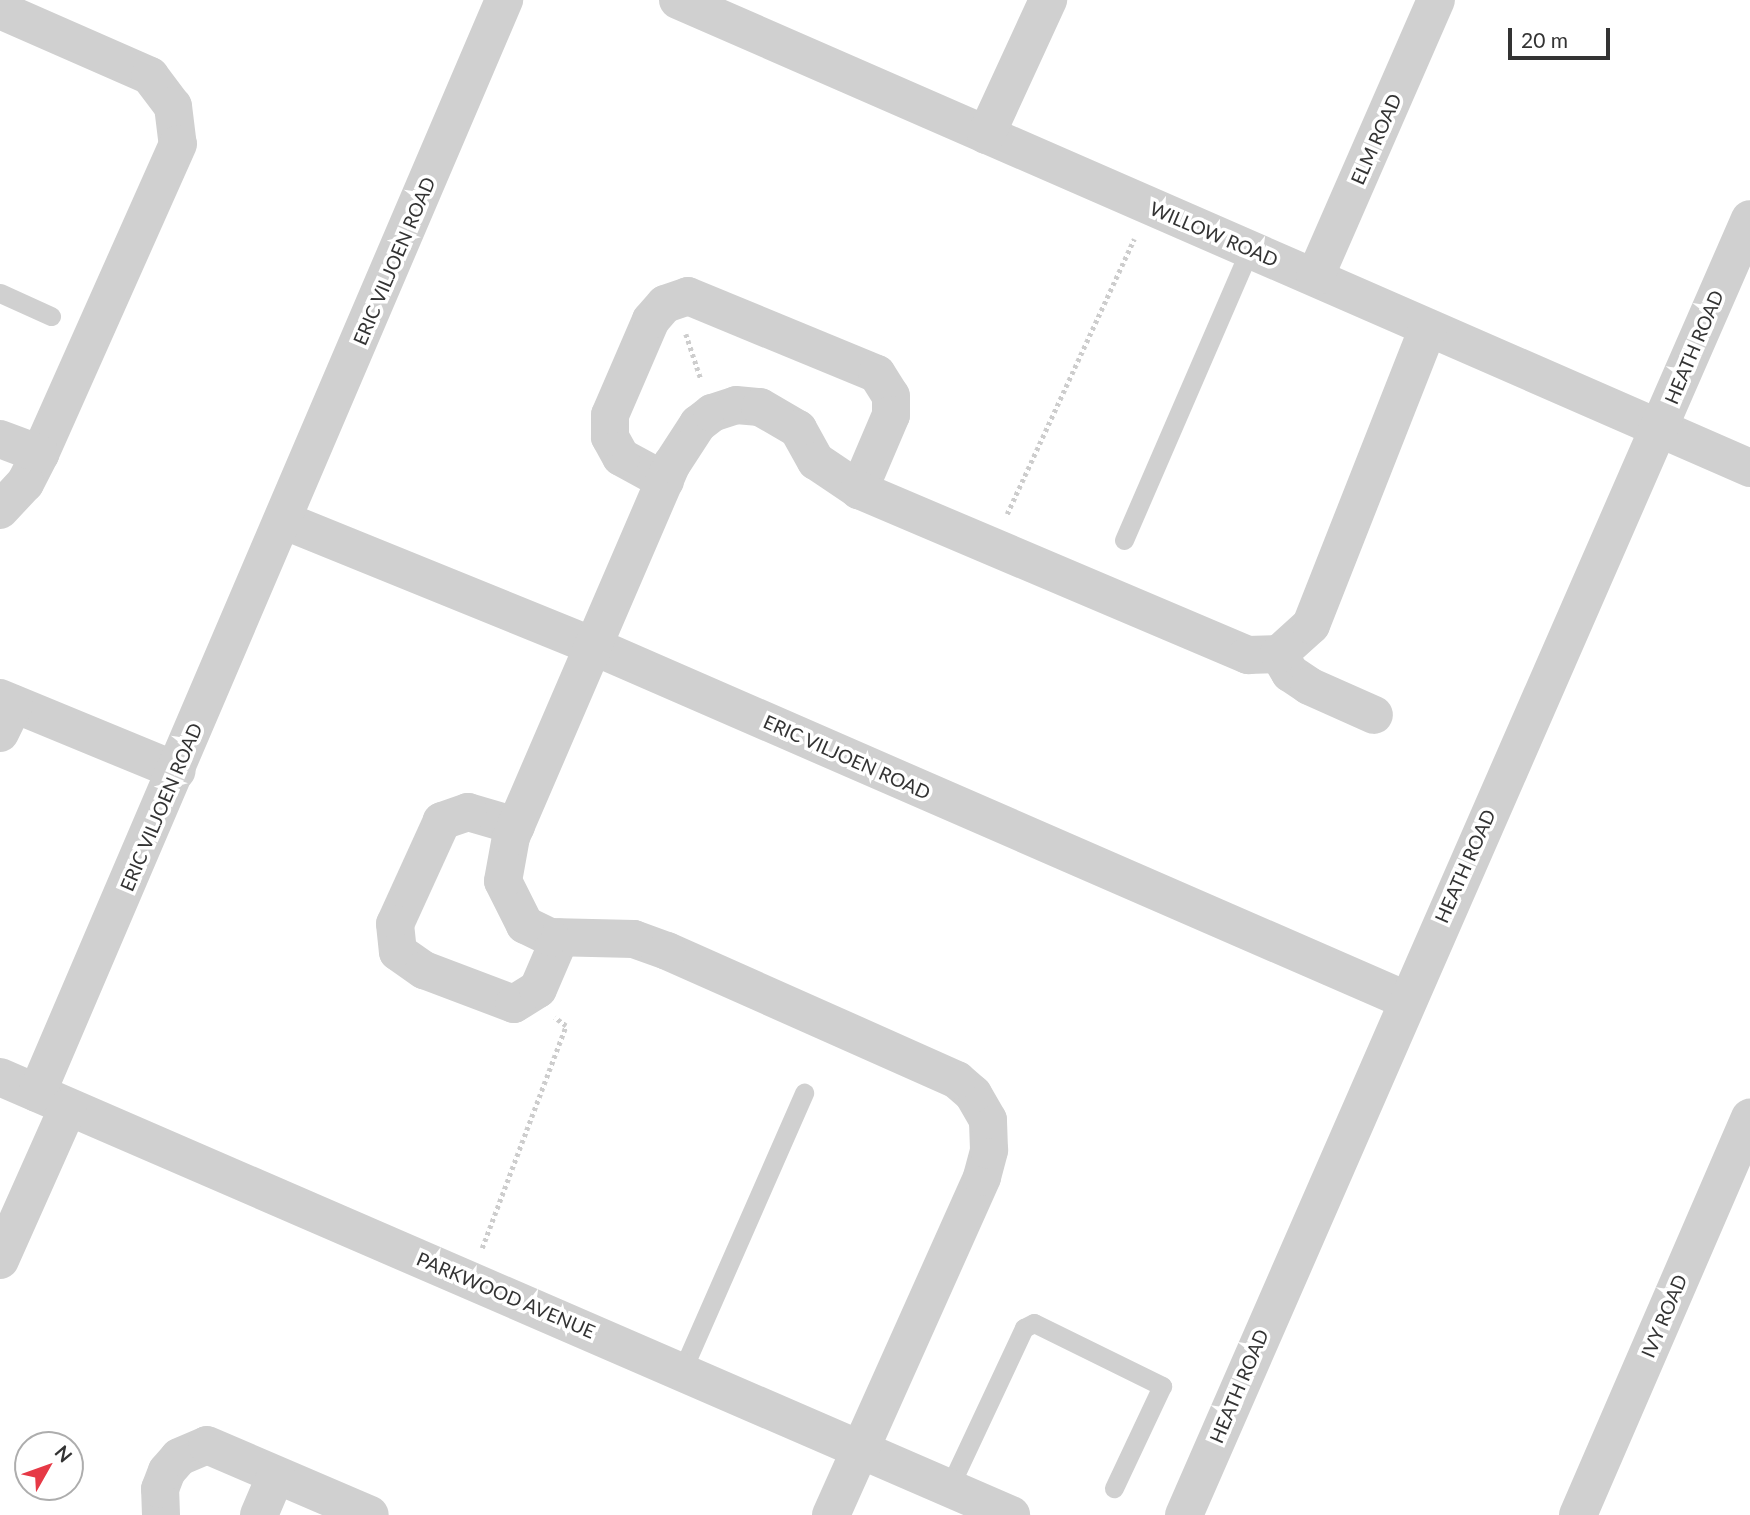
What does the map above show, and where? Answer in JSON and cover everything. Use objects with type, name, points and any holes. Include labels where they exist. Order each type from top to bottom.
[{"type":"street","name":"ERIC VILJOEN ROAD","points":[[0,1260],[52,1100],[177,771],[504,0]]},
{"type":"street","name":"WILLOW ROAD","points":[[678,0],[1750,468]]},
{"type":"street","points":[[986,135],[1048,0]]},
{"type":"street","name":"ELM ROAD","points":[[1315,277],[1436,0]]},
{"type":"street","points":[[0,10],[150,76],[168,94],[178,127],[178,144],[40,454],[25,483],[0,510]]},
{"type":"street","name":"HEATH ROAD","points":[[1184,1515],[1406,1000],[1750,219]]},
{"type":"street","points":[[665,481],[621,457],[609,426],[651,320],[674,299],[702,298],[877,374],[891,396],[891,415],[859,490]]},
{"type":"street","points":[[831,1515],[982,1177],[989,1150],[988,1120],[980,1104],[957,1080],[667,951],[634,939],[561,938],[525,925],[511,905],[503,859],[682,444],[712,413],[736,405],[776,415],[797,429],[816,461],[859,490],[1248,655],[1279,654],[1311,625],[1428,328]]},
{"type":"street","points":[[0,439],[40,454]]},
{"type":"street","name":"ERIC VILJOEN ROAD","points":[[285,521],[593,646],[1406,1000]]},
{"type":"street","points":[[1279,654],[1290,673],[1310,686],[1374,715]]},
{"type":"street","points":[[5,712],[177,771]]},
{"type":"street","points":[[516,826],[468,812],[442,821],[393,935],[398,952],[424,970],[500,1003],[527,999],[538,989],[561,938]]},
{"type":"street","name":"PARKWOOD AVENUE","points":[[0,1077],[1011,1515]]},
{"type":"street","name":"IVY ROAD","points":[[1578,1515],[1750,1118]]},
{"type":"street","points":[[161,1515],[160,1489],[167,1472],[193,1448],[206,1445],[370,1515]]},
{"type":"street","points":[[259,1515],[276,1475]]},
{"type":"lane","points":[[1124,540],[1250,249]]},
{"type":"lane","points":[[0,293],[51,316]]},
{"type":"lane","points":[[682,1371],[804,1093]]},
{"type":"lane","points":[[949,1488],[1029,1323],[1163,1386],[1114,1488]]},
{"type":"path","points":[[992,547],[1136,234]]},
{"type":"path","points":[[674,299],[712,413]]},
{"type":"path","points":[[478,1258],[566,1026],[527,999]]}]
